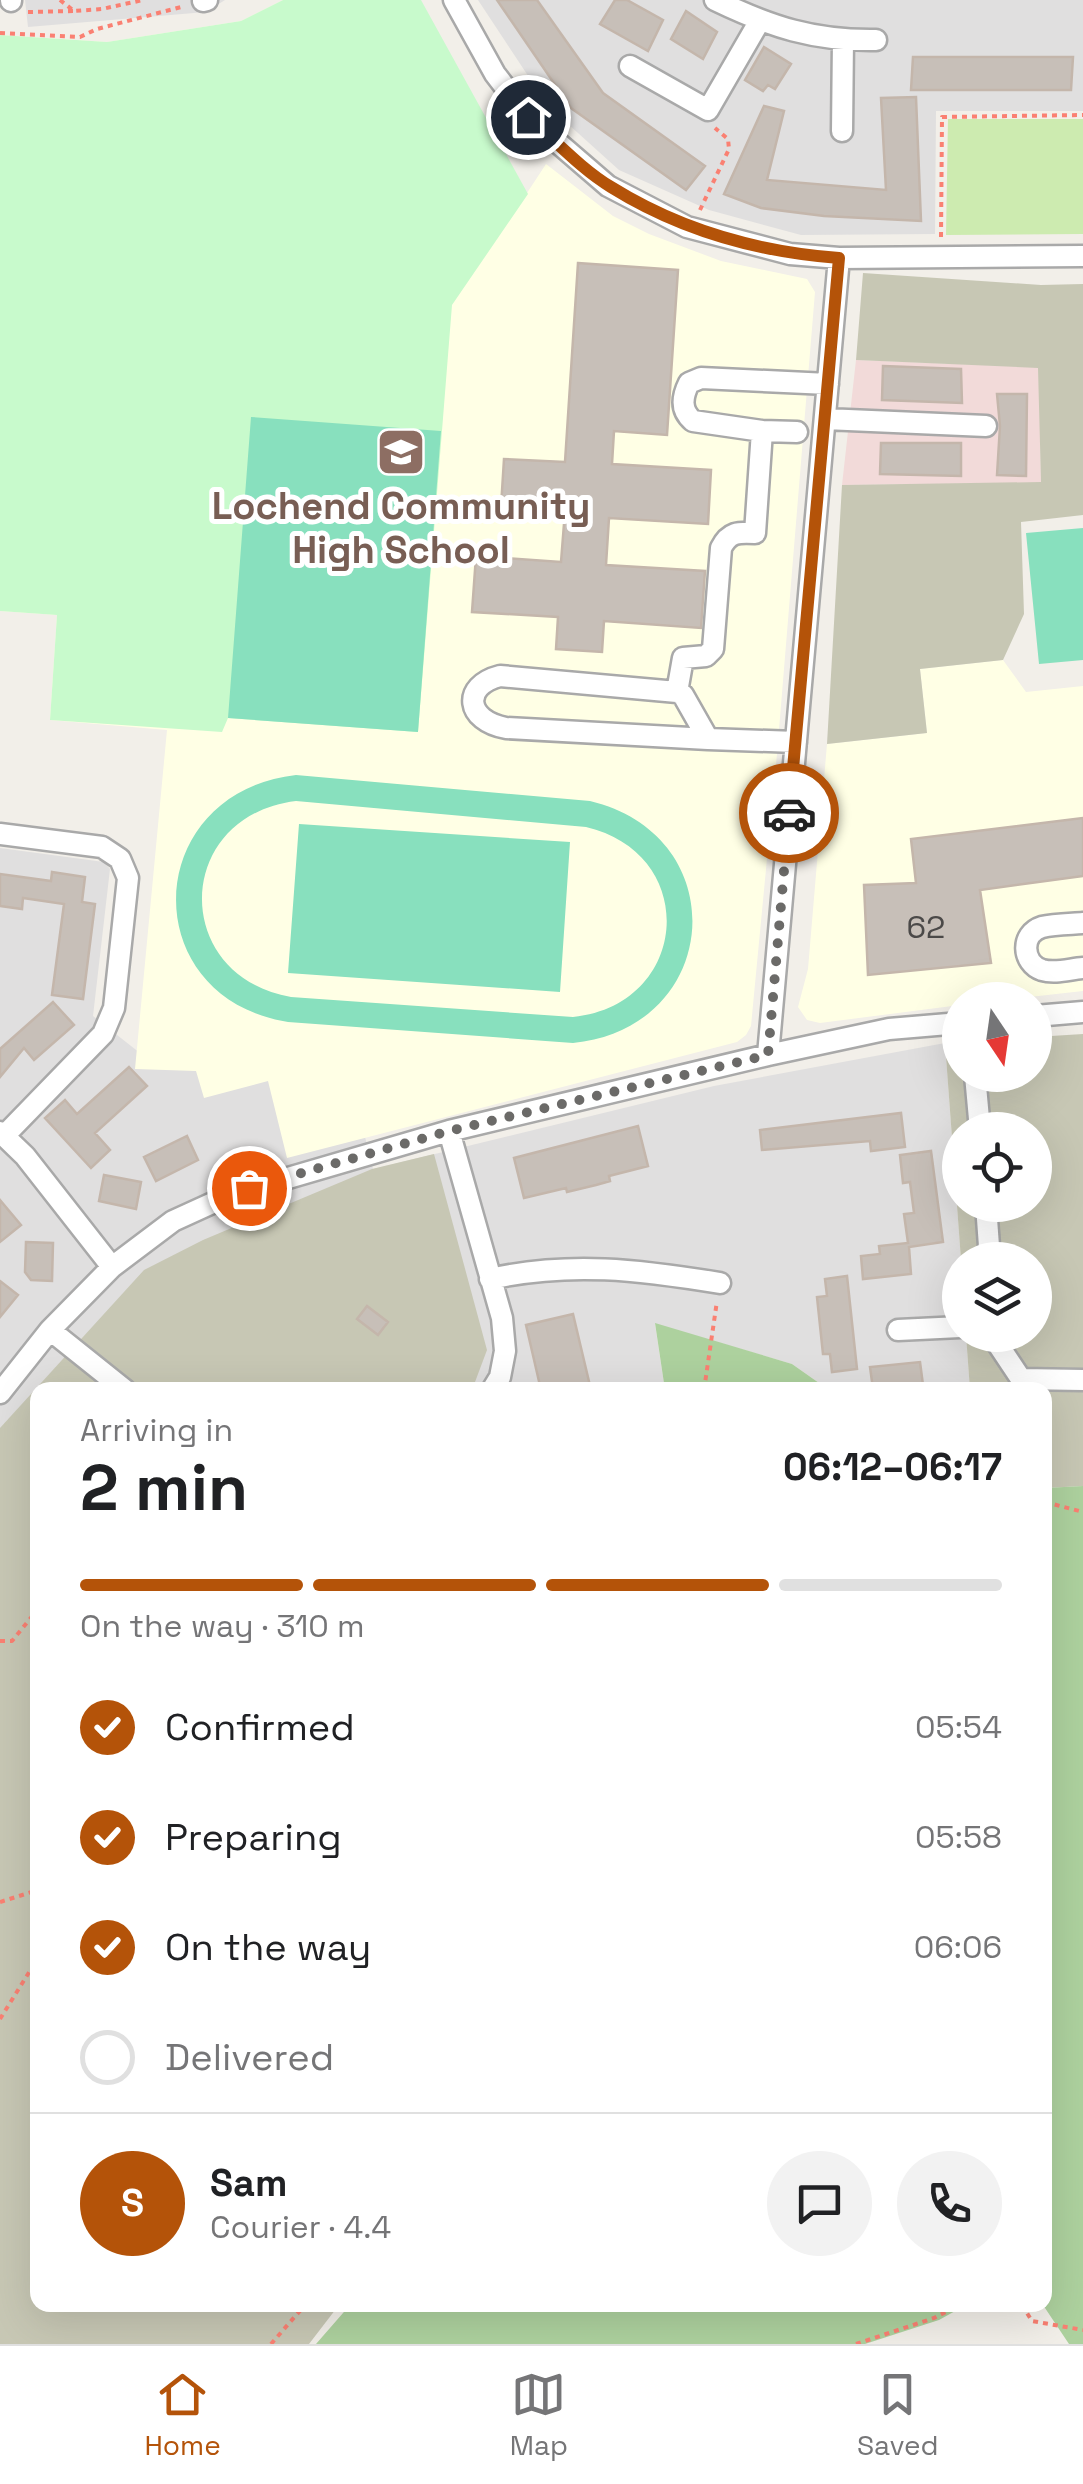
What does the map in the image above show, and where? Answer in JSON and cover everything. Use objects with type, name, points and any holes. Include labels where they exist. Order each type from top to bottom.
[{"type":"street","points":[[454,0],[495,74],[528,117],[608,186],[691,228],[790,254],[839,258],[1083,256]]},
{"type":"street","points":[[714,0],[788,32],[876,40]]},
{"type":"street","points":[[630,66],[708,110],[759,22]]},
{"type":"street","points":[[842,131],[843,40]]},
{"type":"street","points":[[768,1055],[839,258]]},
{"type":"street","points":[[798,432],[693,422],[682,403],[689,383],[701,378],[828,384]]},
{"type":"street","points":[[824,418],[986,426]]},
{"type":"street","points":[[677,692],[682,658],[706,656],[713,649],[720,548],[726,538],[738,532],[755,533],[762,431]]},
{"type":"street","points":[[708,739],[683,695],[677,692],[500,676],[488,679],[478,688],[473,705],[488,725],[506,728],[708,739],[796,742]]},
{"type":"street","points":[[0,834],[102,847],[120,859],[128,878],[114,1008],[104,1034],[2,1134],[25,1156],[112,1267]]},
{"type":"street","points":[[1083,923],[1038,928],[1028,938],[1026,953],[1033,966],[1048,972],[1083,968]]},
{"type":"street","points":[[1052,1015],[1083,1012]]},
{"type":"street","points":[[0,1393],[50,1330],[112,1267],[173,1221],[230,1195],[449,1131],[888,1029],[942,1024]]},
{"type":"street","points":[[449,1131],[502,1318],[504,1351],[497,1382]]},
{"type":"street","points":[[490,1280],[535,1269],[641,1270],[720,1283]]},
{"type":"street","points":[[898,1330],[942,1329]]},
{"type":"street","points":[[50,1330],[115,1382]]},
{"type":"street","points":[[1003,1352],[1021,1379],[1077,1381]]},
{"type":"path","points":[[25,0],[26,12],[102,9],[143,0]]},
{"type":"path","points":[[60,0],[74,11]]},
{"type":"path","points":[[0,33],[80,37],[205,0]]},
{"type":"path","points":[[691,228],[729,149],[728,139],[705,120],[708,110]]},
{"type":"path","points":[[941,257],[942,116],[1083,115]]},
{"type":"path","points":[[705,1382],[720,1283]]},
{"type":"path","points":[[1052,1504],[1083,1512]]},
{"type":"path","points":[[0,1641],[12,1641],[30,1619]]},
{"type":"path","points":[[0,1902],[30,1893]]},
{"type":"path","points":[[0,2019],[30,1971]]},
{"type":"path","points":[[271,2344],[299,2312]]},
{"type":"path","points":[[856,2344],[945,2312]]},
{"type":"path","points":[[1026,2312],[1032,2321],[1083,2330]]},
{"type":"shaded area","points":[[25,0],[225,0],[206,12],[28,27]]},
{"type":"shaded area","name":"Lochend Community High School","points":[[283,0],[527,193],[546,164],[613,216],[649,234],[721,261],[807,279],[815,292],[777,754],[751,1026],[746,1035],[737,1042],[287,1158],[268,1081],[204,1098],[196,1071],[135,1069],[167,730],[50,720],[57,615],[0,611],[0,35],[107,42],[241,21]]},
{"type":"shaded area","points":[[478,0],[1083,0],[1083,111],[936,111],[935,234],[801,235],[709,210],[619,170],[548,106]]},
{"type":"shaded area","points":[[863,273],[1041,285],[1083,284],[1083,515],[1021,522],[1024,614],[1003,660],[920,669],[927,733],[827,744],[842,485],[1041,482],[1038,368],[856,360]]},
{"type":"shaded area","points":[[856,360],[1039,367],[1041,483],[842,485]]},
{"type":"shaded area","points":[[1003,660],[1026,692],[1083,686],[1083,991],[1052,994],[1052,982],[942,982],[942,1007],[820,1023],[807,1020],[798,1007],[808,969],[827,744],[927,733],[920,669]]},
{"type":"shaded area","points":[[0,848],[104,862],[110,869],[93,1016],[145,1057],[352,1085],[373,1169],[714,1086],[942,1044],[942,1092],[949,1092],[950,1112],[942,1112],[942,1222],[958,1222],[960,1242],[942,1242],[942,1352],[967,1352],[969,1382],[818,1382],[792,1364],[655,1324],[664,1382],[30,1382],[30,1460],[0,1723]]},
{"type":"shaded area","points":[[1083,1034],[1083,1486],[1052,1488],[1052,1382],[969,1382],[967,1352],[1052,1352],[1052,1242],[960,1242],[958,1222],[1052,1222],[1052,1112],[950,1112],[949,1092],[1052,1092],[1052,1036]]},
{"type":"shaded area","points":[[434,1154],[487,1350],[475,1382],[42,1382],[144,1270],[203,1240],[372,1169]]},
{"type":"shaded area","points":[[30,1395],[30,2312],[334,2312],[309,2344],[0,2344],[0,1428]]},
{"type":"green space","points":[[283,0],[421,0],[528,194],[452,305],[418,732],[228,718],[222,732],[50,720],[57,615],[0,611],[0,35],[107,42],[241,21]]},
{"type":"green space","points":[[948,119],[1083,119],[1083,234],[946,235]]},
{"type":"green space","points":[[251,417],[441,431],[418,732],[228,718]]},
{"type":"green space","points":[[1083,528],[1083,660],[1039,664],[1026,533]]},
{"type":"green space","points":[[296,775],[590,801],[637,821],[670,851],[688,889],[692,929],[682,969],[659,1004],[622,1030],[573,1043],[288,1022],[238,1005],[202,975],[182,938],[176,896],[185,854],[208,818],[245,790]],"holes":[[[296,801],[586,827],[623,842],[649,866],[663,896],[666,928],[659,959],[641,986],[612,1006],[573,1017],[291,997],[251,983],[223,960],[207,930],[202,897],[208,864],[226,835],[256,813]]]},
{"type":"green space","points":[[299,824],[570,842],[560,992],[288,973]]},
{"type":"green space","points":[[655,1323],[792,1364],[818,1382],[664,1382]]},
{"type":"green space","points":[[1083,1486],[1083,2344],[1069,2344],[1048,2312],[1052,2312],[1052,1488]]},
{"type":"green space","points":[[344,2312],[953,2312],[865,2344],[316,2344]]},
{"type":"building","points":[[497,0],[537,0],[603,93],[705,166],[686,190],[571,108]]},
{"type":"building","points":[[615,0],[627,0],[663,20],[648,51],[600,24]]},
{"type":"building","points":[[686,11],[717,32],[703,59],[671,39]]},
{"type":"building","points":[[764,47],[791,64],[775,89],[768,85],[763,91],[745,80]]},
{"type":"building","points":[[913,57],[1073,57],[1071,90],[911,90]]},
{"type":"building","points":[[916,97],[921,221],[761,208],[724,194],[764,106],[784,111],[767,180],[886,190],[881,98]]},
{"type":"building","points":[[578,263],[678,270],[667,435],[614,431],[612,464],[711,470],[708,524],[609,518],[606,565],[705,571],[701,628],[604,621],[602,652],[556,649],[558,617],[472,612],[476,556],[561,562],[565,511],[501,507],[504,459],[565,462]]},
{"type":"building","points":[[883,366],[961,369],[962,403],[882,400]]},
{"type":"building","points":[[997,394],[1027,394],[1026,476],[997,475]]},
{"type":"building","points":[[881,443],[961,443],[961,476],[880,474]]},
{"type":"building","points":[[1083,818],[1083,876],[980,890],[991,963],[868,975],[864,885],[916,883],[911,839]]},
{"type":"building","points":[[52,872],[85,877],[82,902],[95,904],[83,999],[52,995],[64,904],[23,898],[22,909],[0,906],[0,874],[51,881]]},
{"type":"building","points":[[53,1002],[74,1025],[34,1060],[24,1048],[0,1077],[0,1049]]},
{"type":"building","points":[[129,1067],[147,1086],[95,1133],[110,1150],[91,1168],[45,1118],[65,1100],[77,1114]]},
{"type":"building","points":[[901,1113],[905,1147],[871,1151],[870,1141],[762,1150],[760,1130]]},
{"type":"building","points":[[638,1126],[648,1166],[609,1176],[610,1181],[596,1185],[524,1198],[514,1158]]},
{"type":"building","points":[[187,1136],[198,1160],[156,1181],[144,1157]]},
{"type":"building","points":[[931,1151],[943,1242],[909,1247],[911,1274],[863,1279],[861,1256],[880,1254],[879,1246],[908,1243],[904,1214],[914,1213],[910,1182],[903,1183],[900,1155]]},
{"type":"building","points":[[104,1175],[141,1182],[136,1209],[99,1201]]},
{"type":"building","points":[[0,1200],[21,1225],[0,1242]]},
{"type":"building","points":[[26,1242],[53,1243],[52,1281],[31,1280],[25,1272]]},
{"type":"building","points":[[847,1276],[857,1369],[832,1372],[830,1354],[823,1354],[817,1297],[827,1296],[825,1279]]},
{"type":"building","points":[[0,1281],[18,1295],[0,1317]]},
{"type":"building","points":[[367,1306],[388,1322],[378,1335],[357,1319]]},
{"type":"building","points":[[573,1314],[589,1382],[539,1382],[526,1325]]},
{"type":"building","points":[[920,1362],[923,1382],[872,1382],[870,1367]]},
{"type":"way so far","points":[[249,1188],[449,1131],[768,1055],[789,813]]},
{"type":"place","name":"Lochend Community High School","points":[[401,452]]},
{"type":"route","points":[[528,117],[608,186],[687,227],[790,254],[839,258],[789,813]]}]
